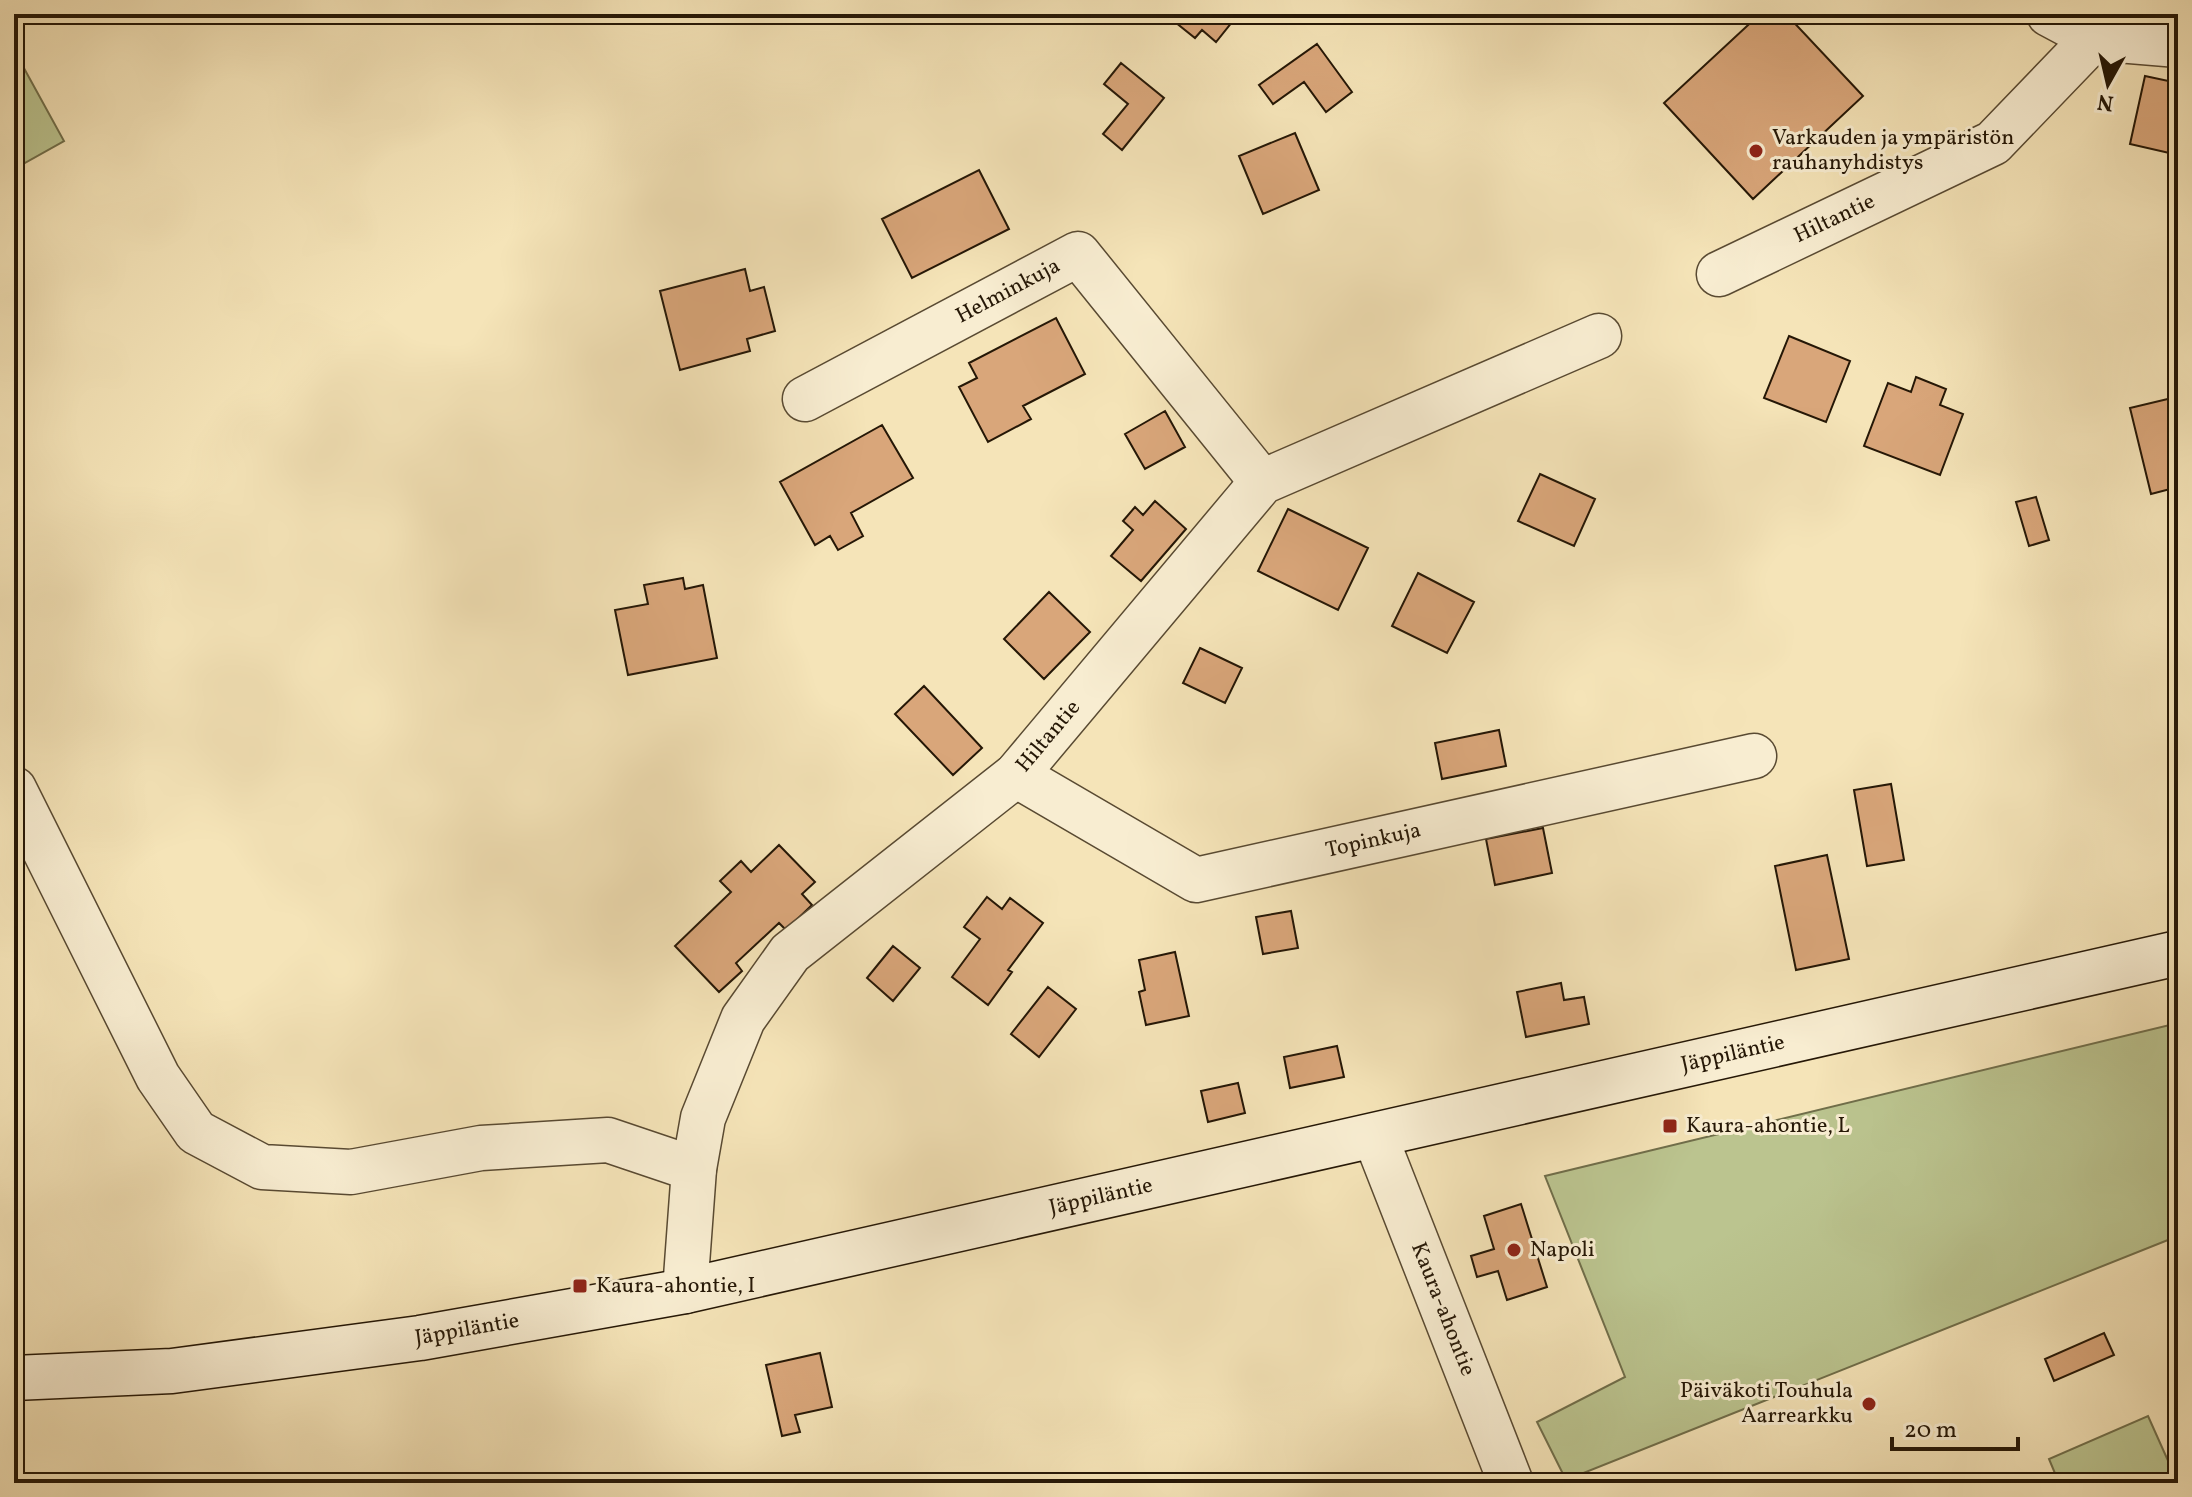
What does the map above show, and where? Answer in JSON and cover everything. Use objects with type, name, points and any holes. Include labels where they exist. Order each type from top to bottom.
[{"type":"street","points":[[2049,14],[2094,38],[2178,45]]},
{"type":"street","name":"Hiltantie","points":[[1719,274],[1993,143],[2094,38]]},
{"type":"street","name":"Helminkuja","points":[[805,399],[1078,254],[1262,482]]},
{"type":"street","name":"Hiltantie","points":[[685,1291],[694,1169],[703,1118],[743,1019],[790,953],[1016,775],[1262,482],[1599,336]]},
{"type":"street","name":"Topinkuja","points":[[1016,775],[1196,880],[1754,756]]},
{"type":"street","points":[[14,789],[158,1077],[196,1132],[262,1167],[351,1172],[481,1148],[608,1140],[694,1169]]},
{"type":"street","name":"Jäppiläntie","points":[[14,1378],[172,1371],[219,1365],[420,1338],[685,1291],[2178,953]]},
{"type":"street","name":"Kaura-ahontie","points":[[1375,1136],[1511,1483]]},
{"type":"green space","points":[[14,50],[64,141],[14,169]]},
{"type":"green space","points":[[2178,1023],[2178,1236],[1566,1480],[1537,1422],[1625,1377],[1545,1176]]},
{"type":"green space","points":[[2148,1416],[2178,1483],[2059,1483],[2049,1459]]},
{"type":"building","points":[[1165,14],[1233,14],[1236,17],[1216,42],[1202,30],[1195,38]]},
{"type":"building","name":"Varkauden ja ympäristön rauhanyhdistys","points":[[1760,14],[1786,14],[1863,96],[1753,199],[1664,103]]},
{"type":"building","points":[[1317,44],[1352,92],[1326,112],[1304,82],[1273,104],[1259,85]]},
{"type":"building","points":[[1121,63],[1164,98],[1122,150],[1103,134],[1128,104],[1104,84]]},
{"type":"building","points":[[2145,76],[2178,83],[2178,155],[2130,144]]},
{"type":"building","points":[[1295,133],[1319,190],[1263,214],[1239,156]]},
{"type":"building","points":[[979,170],[1009,229],[912,278],[882,219]]},
{"type":"building","points":[[745,269],[750,291],[764,287],[775,331],[747,339],[750,351],[680,370],[660,291]]},
{"type":"building","points":[[1056,318],[1085,374],[1023,406],[1031,419],[988,442],[959,387],[977,378],[969,363]]},
{"type":"building","points":[[1789,336],[1850,361],[1826,422],[1764,398]]},
{"type":"building","points":[[1916,377],[1946,389],[1940,405],[1963,414],[1940,475],[1864,446],[1888,383],[1911,392]]},
{"type":"building","points":[[2176,397],[2178,487],[2151,494],[2130,408]]},
{"type":"building","points":[[1165,411],[1185,447],[1145,469],[1125,434]]},
{"type":"building","points":[[882,425],[913,478],[851,513],[863,536],[838,550],[830,536],[815,545],[780,482]]},
{"type":"building","points":[[1540,474],[1595,499],[1574,546],[1518,521]]},
{"type":"building","points":[[2036,497],[2049,540],[2029,546],[2016,502]]},
{"type":"building","points":[[1155,501],[1186,529],[1141,581],[1111,556],[1133,530],[1123,521],[1135,507],[1143,515]]},
{"type":"building","points":[[1288,509],[1368,548],[1338,610],[1258,571]]},
{"type":"building","points":[[1418,573],[1474,602],[1447,653],[1392,626]]},
{"type":"building","points":[[683,578],[685,589],[703,585],[717,658],[628,675],[615,610],[648,604],[644,585]]},
{"type":"building","points":[[1049,592],[1090,632],[1044,679],[1004,639]]},
{"type":"building","points":[[1200,648],[1242,668],[1225,703],[1183,683]]},
{"type":"building","points":[[924,686],[982,748],[953,775],[895,714]]},
{"type":"building","points":[[1499,730],[1506,766],[1442,779],[1435,743]]},
{"type":"building","points":[[1891,784],[1904,860],[1867,866],[1854,790]]},
{"type":"building","points":[[1543,828],[1552,873],[1495,885],[1486,839]]},
{"type":"building","points":[[779,845],[815,882],[802,894],[812,905],[786,930],[779,923],[736,963],[742,971],[719,992],[675,946],[731,892],[720,881],[741,861],[751,872]]},
{"type":"building","points":[[1827,855],[1849,959],[1796,970],[1775,866]]},
{"type":"building","points":[[987,897],[1002,909],[1010,898],[1043,923],[1008,970],[1012,972],[988,1005],[952,977],[980,939],[964,927]]},
{"type":"building","points":[[1291,911],[1298,948],[1263,954],[1256,917]]},
{"type":"building","points":[[893,946],[920,968],[893,1001],[867,978]]},
{"type":"building","points":[[1175,952],[1189,1016],[1146,1025],[1139,992],[1145,990],[1139,960]]},
{"type":"building","points":[[1561,983],[1564,1000],[1584,997],[1589,1024],[1526,1037],[1517,992]]},
{"type":"building","points":[[1048,987],[1076,1009],[1039,1057],[1011,1034]]},
{"type":"building","points":[[1337,1046],[1344,1077],[1290,1088],[1284,1057]]},
{"type":"building","points":[[1238,1083],[1245,1113],[1208,1122],[1201,1091]]},
{"type":"building","points":[[1521,1204],[1547,1287],[1507,1300],[1498,1271],[1477,1277],[1471,1256],[1494,1249],[1484,1216]]},
{"type":"building","points":[[2104,1333],[2114,1355],[2054,1381],[2045,1359]]},
{"type":"building","points":[[820,1353],[832,1407],[795,1415],[800,1432],[782,1436],[766,1365]]},
{"type":"place","name":"Varkauden ja ympäristön rauhanyhdistys","points":[[1756,151]]},
{"type":"place","name":"Kaura-ahontie, L","points":[[1670,1126]]},
{"type":"place","name":"Napoli","points":[[1514,1250]]},
{"type":"place","name":"Kaura-ahontie, I","points":[[580,1286]]},
{"type":"place","name":"Päiväkoti Touhula Aarrearkku","points":[[1869,1404]]}]
